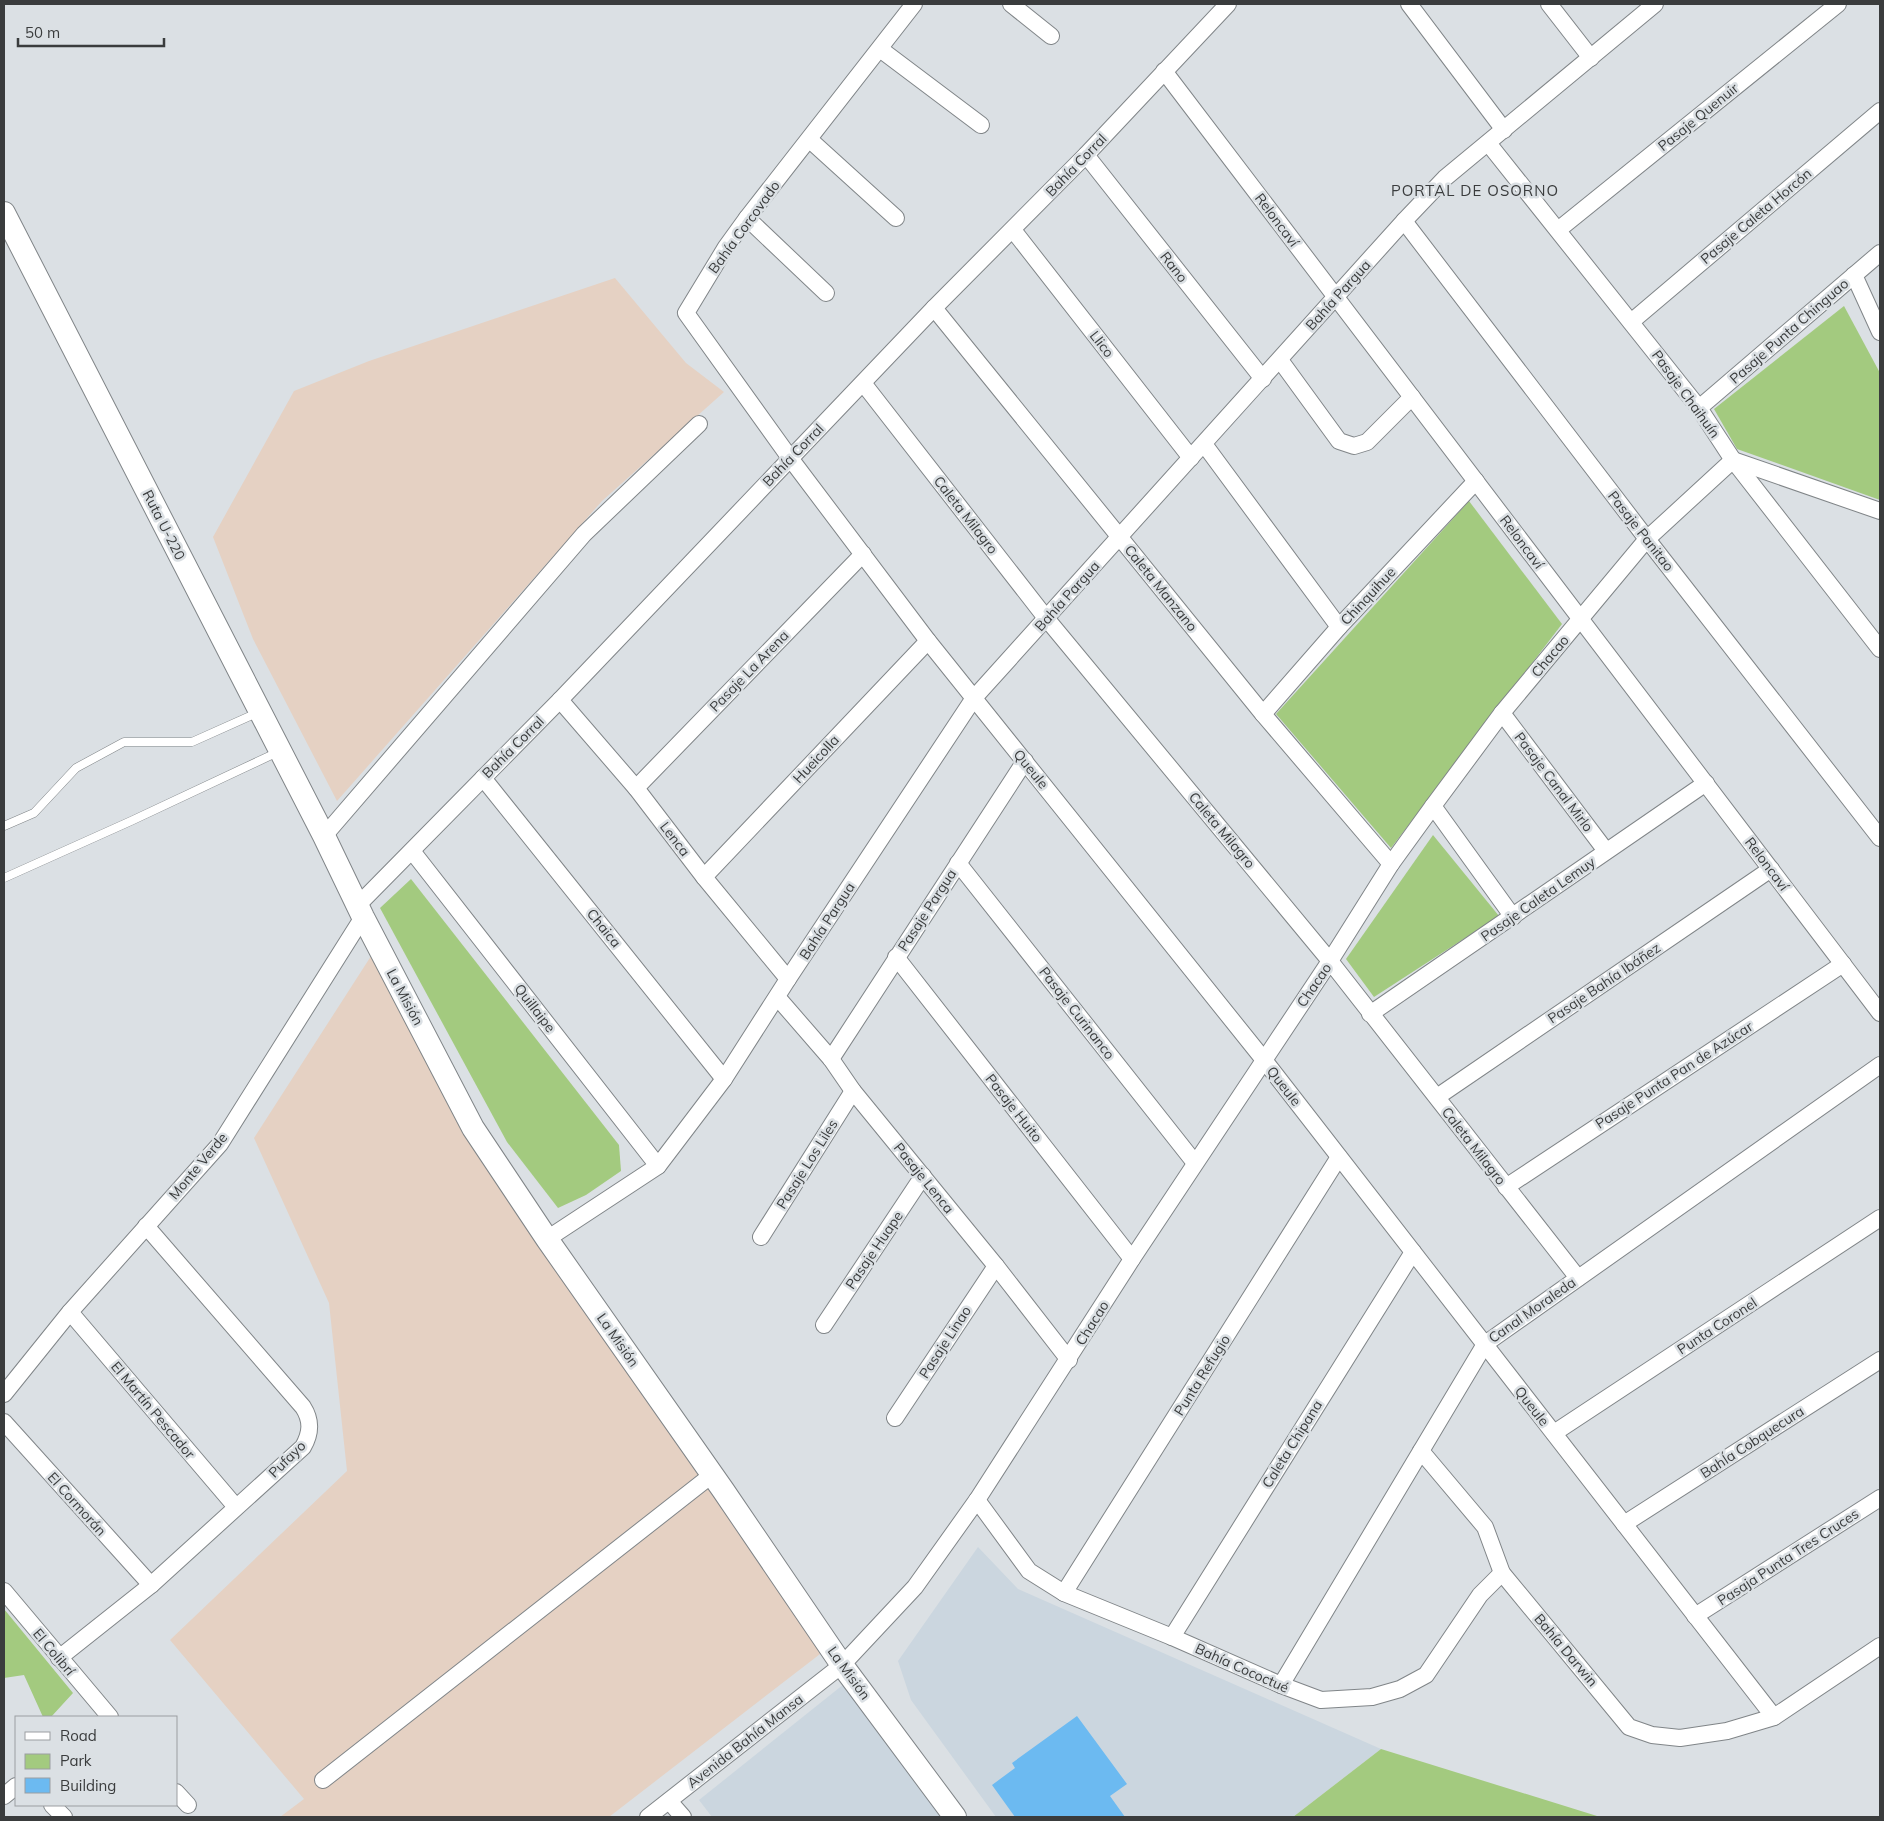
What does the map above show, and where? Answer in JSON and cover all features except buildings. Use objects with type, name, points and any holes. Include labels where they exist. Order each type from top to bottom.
[{"type":"street","name":"Bahía Corcovado","points":[[790,458],[686,313],[726,247],[747,218],[810,140],[914,4]]},
{"type":"street","points":[[1011,4],[1051,36]]},
{"type":"street","name":"Bahía Corral","points":[[360,911],[412,851],[560,700],[934,308],[1086,155],[1228,4]]},
{"type":"street","points":[[1409,4],[1504,130]]},
{"type":"street","points":[[1549,4],[1591,58]]},
{"type":"street","name":"Bahía Pargua","points":[[547,1238],[658,1166],[724,1079],[974,698],[1404,221],[1445,178],[1655,4]]},
{"type":"street","name":"Pasaje Quenuir","points":[[1558,230],[1838,4]]},
{"type":"street","points":[[880,49],[981,125]]},
{"type":"street","name":"Reloncaví","points":[[1164,71],[1880,1013]]},
{"type":"street","name":"Pasaje Caleta Horcón","points":[[1631,322],[1880,110]]},
{"type":"street","points":[[810,140],[896,218]]},
{"type":"street","name":"Pasaje Chaihuín","points":[[1488,143],[1699,408],[1733,460],[1880,649]]},
{"type":"street","name":"Rano","points":[[1086,155],[1263,379]]},
{"type":"street","name":"Ruta U-220","points":[[4,213],[324,836]]},
{"type":"street","points":[[747,218],[826,293]]},
{"type":"street","name":"Pasaje Panitao","points":[[1404,221],[1647,540],[1880,838]]},
{"type":"street","name":"Llico","points":[[1013,230],[1191,458]]},
{"type":"street","name":"Pasaje Punta Chinguao","points":[[1699,408],[1880,253]]},
{"type":"street","points":[[1854,275],[1880,332]]},
{"type":"street","name":"Caleta Manzano","points":[[934,308],[1263,714],[1392,864]]},
{"type":"street","points":[[1280,360],[1339,441],[1354,446],[1367,442],[1412,397]]},
{"type":"street","name":"Caleta Milagro","points":[[863,383],[1046,618],[1330,960],[1370,1014],[1578,1278]]},
{"type":"street","points":[[324,836],[584,534],[699,424]]},
{"type":"street","points":[[1204,444],[1339,628]]},
{"type":"street","name":"Queule","points":[[790,458],[928,641],[1264,1060],[1774,1717]]},
{"type":"street","points":[[1733,460],[1880,511]]},
{"type":"street","name":"Chacao","points":[[842,1665],[915,1587],[977,1500],[1195,1163],[1392,864],[1433,806],[1502,713],[1647,540],[1733,460]]},
{"type":"street","name":"Chinquihue","points":[[1263,714],[1339,628],[1476,481]]},
{"type":"street","name":"Pasaje La Arena","points":[[636,788],[863,554]]},
{"type":"street","name":"Hueicolla","points":[[704,877],[928,641]]},
{"type":"street","name":"Lenca","points":[[560,700],[636,788],[704,877],[788,979]]},
{"type":"street","name":"Pasaje Canal Mirlo","points":[[1502,713],[1606,851]]},
{"type":"street","name":"Pasaje Pargua","points":[[831,1059],[1025,761]]},
{"type":"street","name":"Chaica","points":[[483,778],[724,1079]]},
{"type":"street","name":"Pasaje Caleta Lemuy","points":[[1370,1014],[1706,784]]},
{"type":"street","points":[[1433,806],[1513,917]]},
{"type":"street","name":"La Misión","points":[[324,836],[360,911],[473,1128],[547,1238],[713,1474],[842,1665],[956,1817]]},
{"type":"street","name":"Quillaipe","points":[[412,851],[658,1166]]},
{"type":"street","name":"Pasaje Curinanco","points":[[958,863],[1195,1163]]},
{"type":"street","name":"Pasaje Bahía Ibáñez","points":[[1437,1097],[1771,869]]},
{"type":"street","name":"Monte Verde","points":[[4,1394],[70,1312],[220,1144],[360,911]]},
{"type":"street","name":"Pasaje Huito","points":[[896,957],[1132,1259]]},
{"type":"street","name":"Pasaje Punta Pan de Azúcar","points":[[1506,1187],[1843,964]]},
{"type":"street","name":"Pasaje Lenca","points":[[778,998],[831,1059],[853,1091],[996,1266],[1069,1360]]},
{"type":"street","name":"Canal Moraleda","points":[[1281,1686],[1484,1344],[1880,1065]]},
{"type":"street","name":"Pasaje Los Liles","points":[[761,1237],[853,1091]]},
{"type":"street","name":"Punta Refugio","points":[[1064,1593],[1339,1157]]},
{"type":"street","name":"Pasaje Huape","points":[[824,1325],[923,1176]]},
{"type":"street","name":"Punta Coronel","points":[[1554,1433],[1880,1218]]},
{"type":"street","name":"Pufayo","points":[[59,1658],[150,1586],[303,1447],[310,1431],[307,1414],[303,1407],[146,1226]]},
{"type":"street","name":"Caleta Chipana","points":[[1172,1637],[1413,1252]]},
{"type":"street","name":"Pasaje Linao","points":[[895,1418],[996,1266]]},
{"type":"street","name":"El Martín Pescador","points":[[70,1312],[236,1508]]},
{"type":"street","name":"BahÍa Cobquecura","points":[[1624,1524],[1880,1360]]},
{"type":"street","name":"El Cormorán","points":[[4,1422],[150,1586]]},
{"type":"street","name":"Bahía Darwin","points":[[1421,1452],[1485,1527],[1502,1574],[1629,1727],[1652,1735],[1680,1738],[1727,1731],[1774,1717],[1880,1646]]},
{"type":"street","points":[[323,1780],[713,1474]]},
{"type":"street","name":"Pasaja Punta Tres Cruces","points":[[1695,1616],[1880,1498]]},
{"type":"street","name":"Bahía Cococtué","points":[[977,1500],[1029,1571],[1064,1593],[1172,1637],[1281,1686],[1321,1700],[1372,1697],[1400,1689],[1426,1675],[1480,1594],[1502,1574]]},
{"type":"street","name":"El Colibrí","points":[[4,1591],[105,1715]]},
{"type":"street","name":"Avenida Bahía Mansa","points":[[648,1817],[842,1665]]},
{"type":"street","points":[[4,1796],[15,1787]]},
{"type":"street","points":[[178,1794],[188,1805]]},
{"type":"street","points":[[669,1801],[683,1817]]},
{"type":"street","points":[[53,1806],[64,1817]]},
{"type":"lane","points":[[4,826],[34,813],[76,768],[124,742],[192,742],[260,712]]},
{"type":"lane","points":[[4,878],[280,751]]},
{"type":"shaded area","points":[[615,278],[686,363],[724,392],[602,501],[337,801],[253,639],[213,537],[294,391],[369,361]]},
{"type":"shaded area","points":[[373,953],[824,1651],[609,1817],[280,1817],[304,1799],[170,1640],[347,1471],[329,1303],[254,1138]]},
{"type":"shaded area","points":[[978,1547],[1018,1589],[1381,1749],[1293,1817],[996,1817],[911,1700],[898,1661]]},
{"type":"shaded area","points":[[844,1684],[942,1817],[712,1817],[699,1800]]},
{"type":"green space","points":[[1844,306],[1880,373],[1880,500],[1737,449],[1714,409]]},
{"type":"green space","points":[[1469,501],[1562,624],[1391,848],[1276,714]]},
{"type":"green space","points":[[1433,835],[1499,916],[1374,997],[1346,959]]},
{"type":"green space","points":[[411,879],[619,1145],[621,1171],[586,1195],[558,1208],[507,1142],[380,908]]},
{"type":"green space","points":[[4,1609],[73,1693],[52,1716],[43,1716],[24,1675],[4,1678]]},
{"type":"green space","points":[[1381,1749],[1597,1816],[1598,1817],[1293,1817]]},
{"type":"district","name":"PORTAL DE OSORNO","points":[[1475,191]]}]
